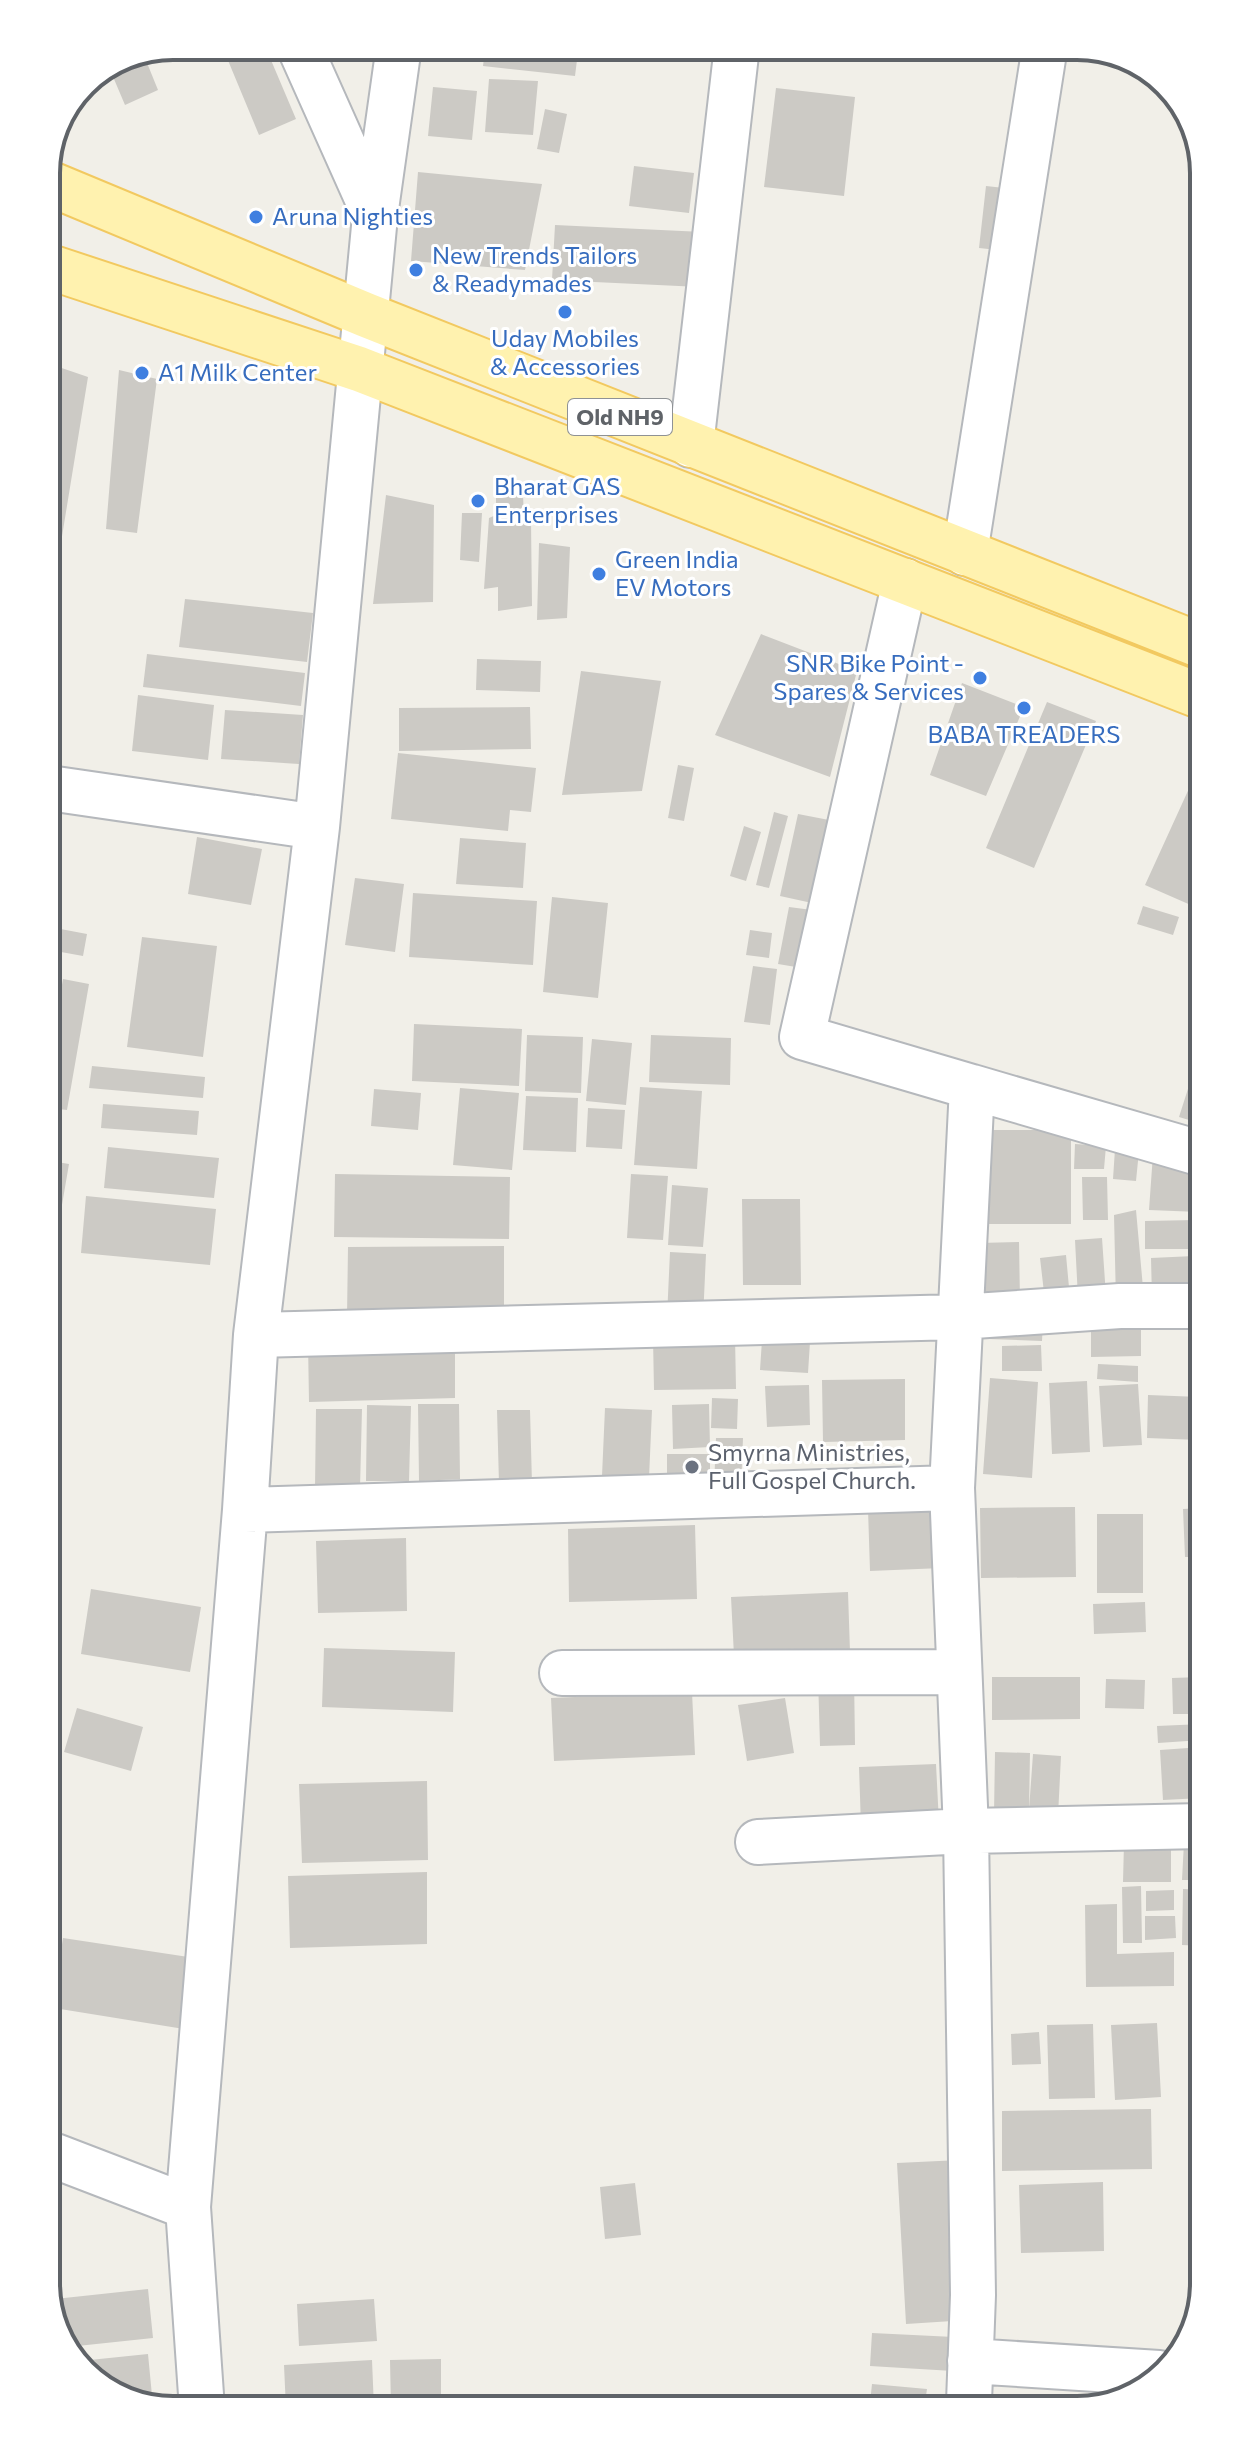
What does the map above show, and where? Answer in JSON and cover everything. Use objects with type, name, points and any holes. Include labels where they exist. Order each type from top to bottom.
[{"type":"main road","name":"Old NH9","points":[[60,188],[366,315],[1190,641]]},
{"type":"main road","name":"Old NH9","points":[[60,270],[359,369],[1190,692]]},
{"type":"street","points":[[305,60],[375,216]]},
{"type":"street","points":[[201,2396],[188,2207],[245,1510],[256,1335],[317,827],[359,369],[375,216],[397,60]]},
{"type":"street","points":[[691,445],[735,60]]},
{"type":"street","points":[[965,553],[1043,60]]},
{"type":"street","points":[[905,581],[802,1037],[1190,1150]]},
{"type":"street","points":[[60,790],[317,827]]},
{"type":"street","points":[[972,1087],[952,1488],[966,1831],[973,2295],[970,2381],[1145,2374]]},
{"type":"street","points":[[256,1335],[960,1317],[1120,1306],[1190,1306]]},
{"type":"street","points":[[245,1510],[952,1488]]},
{"type":"street","points":[[562,1673],[959,1672]]},
{"type":"street","points":[[758,1842],[966,1831],[1190,1826]]},
{"type":"street","points":[[60,2158],[188,2207]]},
{"type":"building","points":[[228,60],[271,60],[296,119],[259,135]]},
{"type":"building","points":[[484,60],[577,60],[575,76],[483,66]]},
{"type":"building","points":[[147,63],[158,90],[125,105],[113,77]]},
{"type":"building","points":[[489,79],[538,81],[533,135],[485,132]]},
{"type":"building","points":[[433,87],[477,91],[472,140],[428,136]]},
{"type":"building","points":[[776,88],[855,97],[844,196],[764,187]]},
{"type":"building","points":[[545,109],[567,114],[559,153],[537,149]]},
{"type":"building","points":[[634,166],[694,173],[689,213],[629,206]]},
{"type":"building","points":[[418,172],[542,184],[525,270],[411,261]]},
{"type":"building","points":[[986,186],[1031,191],[1024,253],[979,248]]},
{"type":"building","points":[[555,225],[703,232],[700,287],[552,280]]},
{"type":"building","points":[[60,367],[88,377],[60,549]]},
{"type":"building","points":[[119,370],[157,379],[137,533],[106,529]]},
{"type":"building","points":[[523,494],[524,520],[531,521],[532,606],[498,611],[498,587],[484,589],[489,518],[496,515],[496,495]]},
{"type":"building","points":[[386,495],[434,505],[433,602],[373,604]]},
{"type":"building","points":[[462,513],[482,513],[479,562],[460,560]]},
{"type":"building","points":[[539,543],[570,547],[567,618],[537,620]]},
{"type":"building","points":[[185,599],[313,613],[307,662],[179,647]]},
{"type":"building","points":[[761,634],[857,671],[830,777],[715,735]]},
{"type":"building","points":[[147,654],[305,673],[301,706],[143,687]]},
{"type":"building","points":[[477,659],[541,661],[540,692],[476,690]]},
{"type":"building","points":[[581,671],[661,681],[642,791],[562,795]]},
{"type":"building","points":[[962,683],[1024,707],[986,796],[930,775]]},
{"type":"building","points":[[138,695],[214,705],[208,760],[132,751]]},
{"type":"building","points":[[1047,702],[1096,721],[1034,868],[986,848]]},
{"type":"building","points":[[530,707],[531,749],[399,751],[399,708]]},
{"type":"building","points":[[225,710],[303,715],[299,764],[221,759]]},
{"type":"building","points":[[398,753],[536,768],[531,812],[510,810],[508,831],[391,819]]},
{"type":"building","points":[[678,765],[694,768],[684,821],[668,818]]},
{"type":"building","points":[[1190,786],[1190,905],[1145,885]]},
{"type":"building","points":[[774,812],[788,816],[769,888],[756,885]]},
{"type":"building","points":[[798,814],[829,820],[812,903],[780,896]]},
{"type":"building","points":[[744,826],[761,832],[746,881],[730,876]]},
{"type":"building","points":[[197,837],[262,849],[251,905],[188,894]]},
{"type":"building","points":[[460,838],[526,843],[523,888],[456,884]]},
{"type":"building","points":[[355,878],[404,884],[395,952],[345,945]]},
{"type":"building","points":[[413,893],[537,901],[533,965],[409,957]]},
{"type":"building","points":[[552,897],[608,903],[598,998],[543,992]]},
{"type":"building","points":[[1143,906],[1179,917],[1173,935],[1137,924]]},
{"type":"building","points":[[789,907],[812,910],[802,968],[778,964]]},
{"type":"building","points":[[60,929],[87,934],[83,956],[60,952]]},
{"type":"building","points":[[750,930],[772,933],[769,958],[746,955]]},
{"type":"building","points":[[142,937],[217,946],[203,1057],[127,1047]]},
{"type":"building","points":[[753,966],[777,969],[770,1025],[744,1022]]},
{"type":"building","points":[[63,979],[89,984],[67,1110],[60,1109],[60,996]]},
{"type":"building","points":[[414,1024],[522,1029],[519,1086],[412,1081]]},
{"type":"building","points":[[527,1035],[583,1037],[581,1093],[525,1091]]},
{"type":"building","points":[[651,1035],[731,1038],[730,1085],[649,1082]]},
{"type":"building","points":[[592,1039],[632,1043],[626,1105],[586,1101]]},
{"type":"building","points":[[92,1066],[205,1077],[203,1098],[89,1088]]},
{"type":"building","points":[[1190,1083],[1190,1120],[1179,1117]]},
{"type":"building","points":[[640,1087],[702,1091],[697,1169],[634,1165]]},
{"type":"building","points":[[460,1088],[519,1093],[512,1170],[453,1165]]},
{"type":"building","points":[[374,1089],[421,1093],[418,1130],[371,1126]]},
{"type":"building","points":[[526,1096],[578,1098],[576,1152],[523,1150]]},
{"type":"building","points":[[103,1104],[199,1111],[197,1135],[101,1128]]},
{"type":"building","points":[[588,1108],[625,1110],[622,1149],[586,1147]]},
{"type":"building","points":[[988,1130],[1071,1130],[1071,1224],[988,1224]]},
{"type":"building","points":[[1075,1144],[1106,1146],[1104,1169],[1074,1169]]},
{"type":"building","points":[[108,1147],[219,1158],[214,1198],[104,1188]]},
{"type":"building","points":[[1115,1149],[1139,1151],[1136,1181],[1113,1179]]},
{"type":"building","points":[[1153,1154],[1190,1156],[1190,1212],[1149,1210]]},
{"type":"building","points":[[60,1162],[69,1164],[60,1216]]},
{"type":"building","points":[[335,1174],[510,1177],[509,1239],[334,1237]]},
{"type":"building","points":[[631,1174],[668,1176],[663,1240],[627,1238]]},
{"type":"building","points":[[1082,1177],[1107,1177],[1108,1220],[1083,1220]]},
{"type":"building","points":[[672,1185],[708,1188],[703,1247],[668,1245]]},
{"type":"building","points":[[86,1196],[216,1209],[210,1265],[81,1253]]},
{"type":"building","points":[[742,1199],[800,1199],[801,1285],[743,1285]]},
{"type":"building","points":[[1136,1210],[1144,1299],[1116,1302],[1114,1215]]},
{"type":"building","points":[[1190,1220],[1190,1249],[1145,1249],[1145,1221]]},
{"type":"building","points":[[1102,1238],[1106,1296],[1078,1298],[1075,1240]]},
{"type":"building","points":[[1019,1242],[1020,1302],[980,1303],[979,1243]]},
{"type":"building","points":[[504,1246],[504,1316],[347,1317],[348,1247]]},
{"type":"building","points":[[670,1252],[706,1254],[703,1319],[667,1317]]},
{"type":"building","points":[[1066,1255],[1070,1298],[1045,1301],[1040,1258]]},
{"type":"building","points":[[1190,1256],[1190,1297],[1152,1298],[1151,1258]]},
{"type":"building","points":[[1141,1316],[1141,1356],[1091,1357],[1091,1317]]},
{"type":"building","points":[[990,1320],[1043,1320],[1042,1341],[989,1339]]},
{"type":"building","points":[[735,1336],[736,1389],[654,1390],[653,1338]]},
{"type":"building","points":[[455,1339],[455,1398],[309,1402],[308,1342]]},
{"type":"building","points":[[762,1340],[810,1342],[808,1373],[760,1370]]},
{"type":"building","points":[[1041,1345],[1042,1371],[1002,1371],[1002,1346]]},
{"type":"building","points":[[1098,1364],[1138,1366],[1138,1382],[1097,1379]]},
{"type":"building","points":[[990,1378],[1038,1382],[1032,1478],[983,1474]]},
{"type":"building","points":[[905,1379],[905,1440],[823,1442],[822,1380]]},
{"type":"building","points":[[1087,1381],[1090,1452],[1052,1454],[1049,1383]]},
{"type":"building","points":[[1138,1384],[1142,1445],[1103,1447],[1099,1386]]},
{"type":"building","points":[[809,1385],[810,1425],[767,1427],[765,1386]]},
{"type":"building","points":[[1148,1395],[1190,1397],[1190,1440],[1147,1438]]},
{"type":"building","points":[[712,1398],[738,1399],[737,1429],[711,1428]]},
{"type":"building","points":[[418,1404],[459,1404],[460,1479],[419,1481]]},
{"type":"building","points":[[709,1404],[710,1447],[673,1449],[672,1405]]},
{"type":"building","points":[[367,1405],[411,1406],[409,1481],[366,1481]]},
{"type":"building","points":[[605,1408],[652,1410],[649,1478],[602,1476]]},
{"type":"building","points":[[316,1409],[362,1409],[360,1488],[315,1488]]},
{"type":"building","points":[[497,1410],[530,1410],[532,1484],[499,1484]]},
{"type":"building","points":[[716,1438],[743,1438],[741,1487],[714,1487]]},
{"type":"building","points":[[667,1454],[710,1454],[710,1488],[667,1488]]},
{"type":"building","points":[[939,1506],[942,1568],[870,1571],[868,1509]]},
{"type":"building","points":[[1075,1507],[1076,1577],[981,1578],[980,1508]]},
{"type":"building","points":[[1183,1509],[1190,1509],[1190,1557],[1185,1557]]},
{"type":"building","points":[[1097,1514],[1143,1514],[1143,1593],[1097,1593]]},
{"type":"building","points":[[695,1525],[697,1599],[569,1602],[568,1529]]},
{"type":"building","points":[[406,1538],[407,1611],[318,1613],[316,1541]]},
{"type":"building","points":[[91,1589],[201,1607],[190,1672],[81,1654]]},
{"type":"building","points":[[848,1592],[850,1652],[734,1656],[731,1597]]},
{"type":"building","points":[[1145,1602],[1146,1632],[1094,1634],[1093,1604]]},
{"type":"building","points":[[324,1648],[455,1652],[453,1712],[322,1707]]},
{"type":"building","points":[[854,1675],[855,1745],[820,1746],[818,1676]]},
{"type":"building","points":[[992,1677],[1080,1677],[1080,1719],[992,1720]]},
{"type":"building","points":[[1190,1677],[1190,1714],[1173,1714],[1172,1678]]},
{"type":"building","points":[[1106,1679],[1145,1680],[1144,1709],[1105,1708]]},
{"type":"building","points":[[692,1692],[695,1755],[554,1761],[551,1698]]},
{"type":"building","points":[[785,1698],[794,1753],[747,1761],[738,1705]]},
{"type":"building","points":[[77,1708],[143,1727],[131,1771],[64,1752]]},
{"type":"building","points":[[1190,1725],[1190,1741],[1158,1743],[1157,1726]]},
{"type":"building","points":[[1190,1748],[1190,1799],[1163,1800],[1160,1750]]},
{"type":"building","points":[[995,1752],[1030,1753],[1029,1810],[1033,1754],[1061,1756],[1058,1816],[994,1814]]},
{"type":"building","points":[[936,1764],[939,1823],[861,1826],[859,1767]]},
{"type":"building","points":[[427,1781],[428,1860],[302,1863],[299,1784]]},
{"type":"building","points":[[1184,1842],[1190,1842],[1190,1880],[1182,1880]]},
{"type":"building","points":[[1124,1843],[1171,1844],[1171,1882],[1123,1882]]},
{"type":"building","points":[[427,1872],[427,1944],[290,1948],[288,1876]]},
{"type":"building","points":[[1141,1886],[1142,1943],[1123,1943],[1122,1887]]},
{"type":"building","points":[[1183,1889],[1190,1889],[1190,1945],[1182,1945]]},
{"type":"building","points":[[1174,1890],[1174,1910],[1146,1911],[1146,1891]]},
{"type":"building","points":[[1117,1904],[1117,1954],[1174,1952],[1174,1986],[1086,1987],[1085,1905]]},
{"type":"building","points":[[1145,1916],[1175,1916],[1176,1938],[1145,1940]]},
{"type":"building","points":[[63,1938],[195,1958],[184,2029],[60,2009]]},
{"type":"building","points":[[1157,2023],[1161,2097],[1115,2100],[1111,2025]]},
{"type":"building","points":[[1093,2024],[1095,2098],[1049,2099],[1047,2025]]},
{"type":"building","points":[[1039,2032],[1041,2064],[1012,2065],[1011,2034]]},
{"type":"building","points":[[1151,2109],[1152,2169],[1002,2171],[1002,2111]]},
{"type":"building","points":[[960,2160],[968,2320],[906,2324],[897,2163]]},
{"type":"building","points":[[1103,2182],[1104,2251],[1021,2253],[1019,2185]]},
{"type":"building","points":[[635,2183],[641,2235],[605,2239],[600,2187]]},
{"type":"building","points":[[148,2289],[153,2338],[79,2346],[69,2326],[61,2298]]},
{"type":"building","points":[[374,2299],[377,2341],[299,2346],[297,2304]]},
{"type":"building","points":[[872,2333],[954,2337],[953,2371],[870,2366]]},
{"type":"building","points":[[148,2354],[152,2394],[110,2377],[90,2360]]},
{"type":"building","points":[[441,2359],[441,2396],[391,2396],[390,2360]]},
{"type":"building","points":[[372,2360],[374,2396],[285,2396],[284,2365]]},
{"type":"building","points":[[872,2384],[927,2389],[926,2396],[871,2396]]},
{"type":"place","name":"Aruna Nighties","points":[[256,217]]},
{"type":"place","name":"New Trends Tailors & Readymades","points":[[416,270]]},
{"type":"place","name":"Uday Mobiles & Accessories","points":[[565,312]]},
{"type":"place","name":"A1 Milk Center","points":[[142,373]]},
{"type":"place","name":"Bharat GAS Enterprises","points":[[478,501]]},
{"type":"place","name":"Green India EV Motors","points":[[599,574]]},
{"type":"place","name":"SNR Bike Point - Spares & Services","points":[[980,678]]},
{"type":"place","name":"BABA TREADERS","points":[[1024,708]]},
{"type":"place","name":"Smyrna Ministries, Full Gospel Church.","points":[[692,1467]]}]
